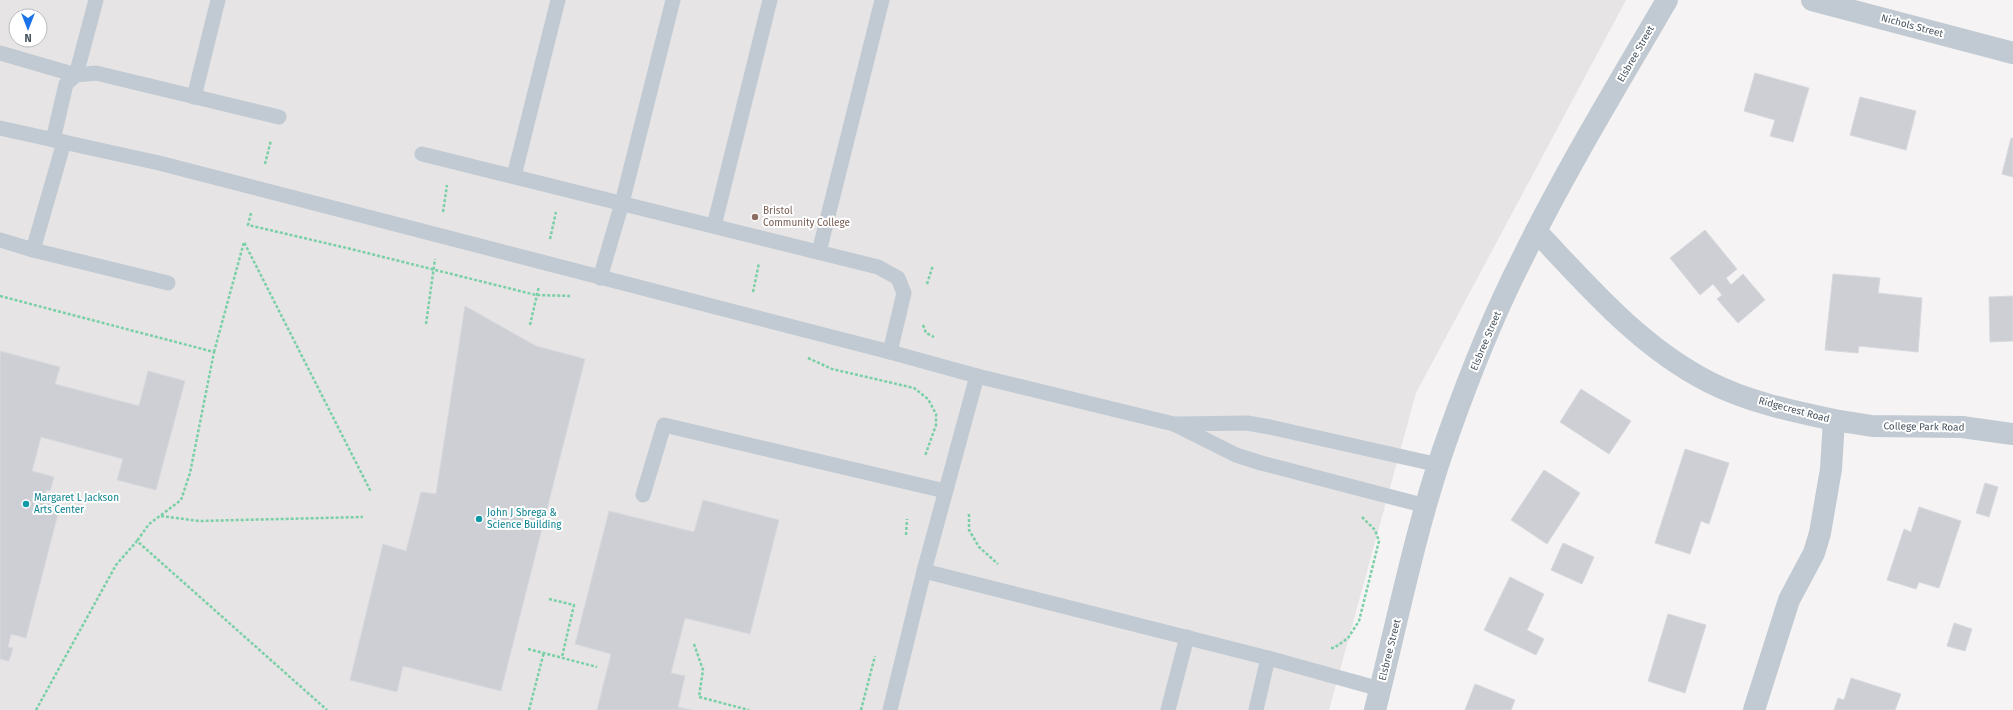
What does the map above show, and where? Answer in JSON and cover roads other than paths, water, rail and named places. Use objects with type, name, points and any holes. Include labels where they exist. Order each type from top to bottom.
[{"type":"street","name":"Elsbree Street","points":[[1375,710],[1426,506],[1449,434],[1490,329],[1536,231],[1572,164],[1667,0]]},
{"type":"street","name":"Nichols Street","points":[[1812,0],[2013,53]]},
{"type":"street","name":"Ridgecrest Road","points":[[1536,231],[1607,304],[1640,335],[1692,373],[1711,383],[1755,400],[1834,420],[1831,469],[1820,533],[1814,553],[1789,600],[1754,710]]},
{"type":"street","name":"College Park Road","points":[[1834,420],[1872,426],[1962,427],[2013,434]]},
{"type":"lane","points":[[33,250],[59,141],[66,84],[76,75],[96,0]]},
{"type":"lane","points":[[194,97],[218,0]]},
{"type":"lane","points":[[514,176],[558,0]]},
{"type":"lane","points":[[600,278],[622,203],[673,0]]},
{"type":"lane","points":[[714,226],[770,0]]},
{"type":"lane","points":[[819,252],[882,0]]},
{"type":"lane","points":[[0,53],[76,75],[96,73],[279,117]]},
{"type":"lane","points":[[0,128],[159,163],[890,352],[977,376],[1174,424],[1236,455],[1261,463],[1426,506]]},
{"type":"lane","points":[[422,154],[878,267],[898,278],[904,293],[890,352]]},
{"type":"lane","points":[[0,240],[33,250],[168,283]]},
{"type":"lane","points":[[890,710],[924,571],[977,376]]},
{"type":"lane","points":[[1174,424],[1247,423],[1439,465]]},
{"type":"lane","points":[[643,495],[664,425],[946,491]]},
{"type":"lane","points":[[924,571],[1268,658],[1380,689]]},
{"type":"lane","points":[[1168,710],[1187,638]]},
{"type":"lane","points":[[1256,710],[1268,658]]},
{"type":"place","name":"Bristol Community College","points":[[755,217]]},
{"type":"place","name":"Margaret L Jackson Arts Center","points":[[26,504]]},
{"type":"place","name":"John J Sbrega & Science Building","points":[[479,519]]}]
